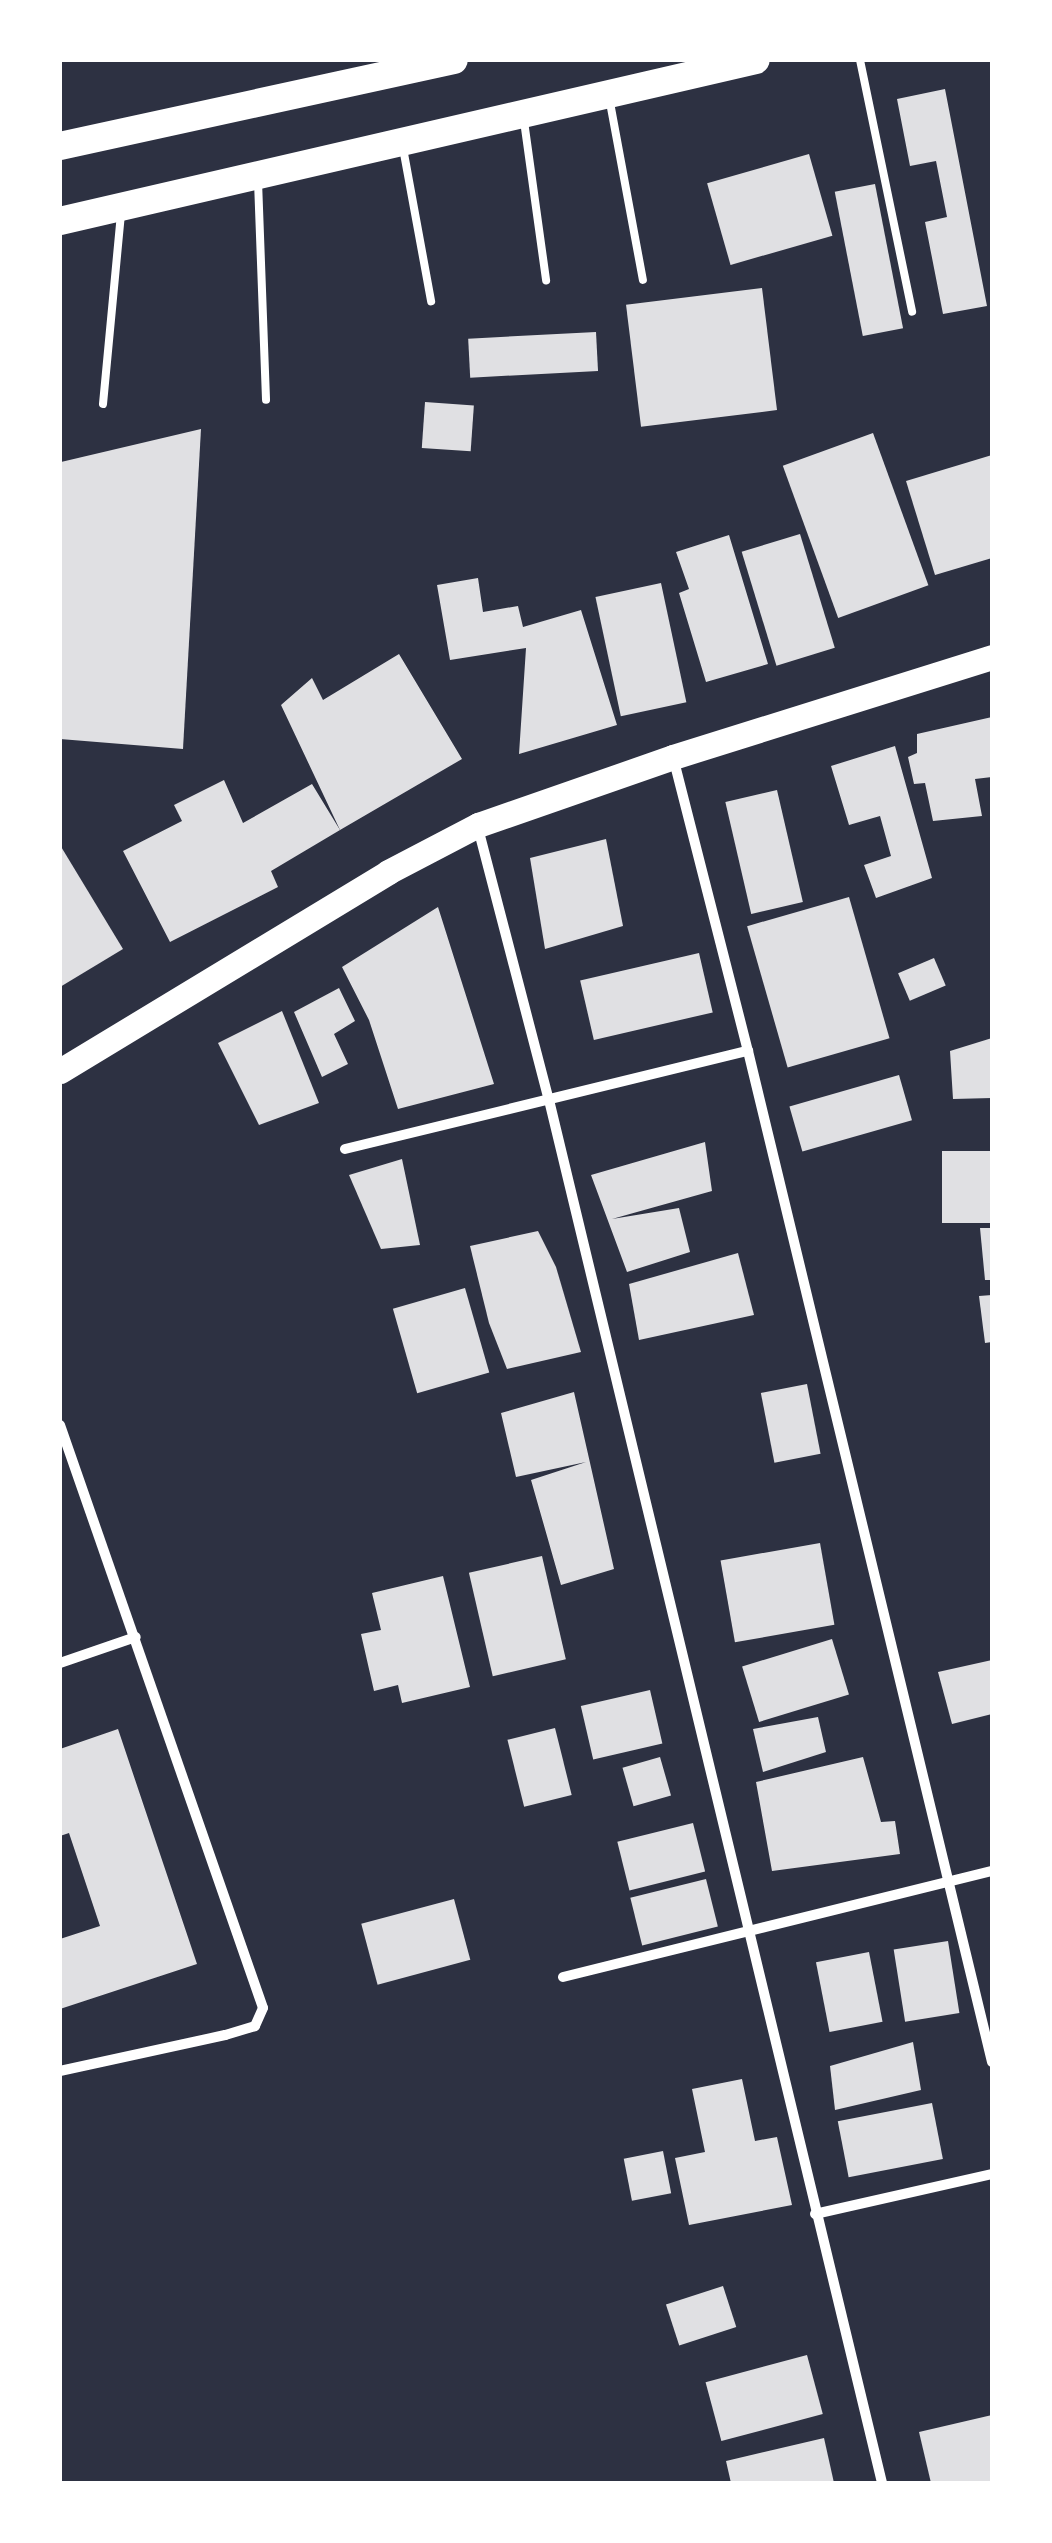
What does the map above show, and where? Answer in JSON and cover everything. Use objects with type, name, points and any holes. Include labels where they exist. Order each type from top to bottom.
[{"type":"highway","points":[[60,146],[454,60]]},
{"type":"highway","points":[[60,221],[756,60]]},
{"type":"main road","points":[[60,1071],[388,872],[478,825],[673,757],[992,657]]},
{"type":"street","points":[[673,757],[748,1051],[992,2062]]},
{"type":"street","points":[[478,825],[549,1100],[882,2483]]},
{"type":"street","points":[[346,1149],[748,1051]]},
{"type":"street","points":[[60,1425],[262,2000],[261,2018],[255,2026],[225,2036],[60,2070]]},
{"type":"street","points":[[60,1663],[136,1637]]},
{"type":"street","points":[[563,1977],[992,1871]]},
{"type":"street","points":[[815,2214],[992,2174]]},
{"type":"lane","points":[[860,60],[912,312]]},
{"type":"lane","points":[[608,94],[642,280]]},
{"type":"lane","points":[[523,114],[546,280]]},
{"type":"lane","points":[[402,144],[430,301]]},
{"type":"lane","points":[[258,177],[266,400]]},
{"type":"lane","points":[[103,404],[121,207]]},
{"type":"building","points":[[945,89],[987,306],[943,314],[925,222],[947,217],[936,161],[910,166],[897,99]]},
{"type":"building","points":[[809,154],[832,236],[731,265],[707,183]]},
{"type":"building","points":[[875,184],[903,328],[863,336],[835,192]]},
{"type":"building","points":[[762,288],[777,410],[641,427],[626,305]]},
{"type":"building","points":[[596,332],[598,371],[470,378],[468,339]]},
{"type":"building","points":[[425,402],[474,405],[471,451],[422,448]]},
{"type":"building","points":[[201,429],[183,749],[60,739],[61,462]]},
{"type":"building","points":[[873,433],[928,585],[838,618],[783,466]]},
{"type":"building","points":[[992,455],[992,558],[935,575],[906,481]]},
{"type":"building","points":[[800,534],[835,648],[776,666],[742,552]]},
{"type":"building","points":[[729,535],[768,664],[706,682],[679,593],[689,589],[676,552]]},
{"type":"building","points":[[478,578],[483,612],[518,606],[523,627],[581,610],[617,725],[519,754],[526,648],[450,660],[437,585]]},
{"type":"building","points":[[661,583],[686,702],[621,716],[595,597]]},
{"type":"building","points":[[399,654],[462,759],[340,830],[281,705],[312,678],[323,700]]},
{"type":"building","points":[[992,717],[992,777],[975,779],[982,816],[933,821],[925,783],[914,784],[908,757],[917,753],[917,734]]},
{"type":"building","points":[[895,746],[932,878],[876,898],[864,865],[891,856],[880,816],[849,825],[831,766]]},
{"type":"building","points":[[224,780],[243,823],[312,784],[340,830],[271,871],[278,887],[170,942],[123,851],[182,821],[174,805]]},
{"type":"building","points":[[777,790],[803,902],[751,914],[725,802]]},
{"type":"building","points":[[606,839],[623,926],[545,949],[530,858]]},
{"type":"building","points":[[60,845],[123,949],[60,987]]},
{"type":"building","points":[[849,897],[890,1038],[788,1068],[747,926]]},
{"type":"building","points":[[438,907],[494,1084],[398,1109],[369,1020],[342,967]]},
{"type":"building","points":[[699,953],[713,1012],[594,1040],[580,980]]},
{"type":"building","points":[[934,958],[946,986],[910,1001],[898,973]]},
{"type":"building","points":[[339,988],[355,1021],[334,1034],[348,1064],[322,1077],[294,1012]]},
{"type":"building","points":[[282,1011],[319,1103],[259,1125],[218,1043]]},
{"type":"building","points":[[992,1038],[992,1098],[953,1099],[950,1051]]},
{"type":"building","points":[[899,1075],[912,1120],[802,1152],[789,1106]]},
{"type":"building","points":[[705,1142],[712,1191],[612,1219],[679,1208],[690,1252],[627,1272],[591,1175]]},
{"type":"building","points":[[942,1151],[992,1151],[992,1223],[942,1223]]},
{"type":"building","points":[[402,1159],[420,1245],[381,1249],[349,1175]]},
{"type":"building","points":[[980,1228],[992,1228],[992,1280],[985,1280]]},
{"type":"building","points":[[538,1231],[556,1267],[581,1352],[507,1369],[489,1323],[470,1246]]},
{"type":"building","points":[[738,1253],[754,1315],[639,1340],[629,1284]]},
{"type":"building","points":[[465,1288],[489,1373],[417,1393],[393,1309]]},
{"type":"building","points":[[992,1295],[992,1342],[985,1343],[979,1296]]},
{"type":"building","points":[[807,1384],[821,1454],[774,1463],[761,1393]]},
{"type":"building","points":[[574,1392],[614,1569],[561,1585],[531,1480],[586,1462],[516,1477],[501,1413]]},
{"type":"building","points":[[820,1543],[834,1625],[735,1642],[721,1561]]},
{"type":"building","points":[[542,1556],[566,1659],[493,1676],[469,1573]]},
{"type":"building","points":[[443,1576],[470,1687],[402,1703],[398,1685],[374,1691],[361,1634],[381,1630],[372,1593]]},
{"type":"building","points":[[832,1639],[849,1694],[759,1722],[742,1666]]},
{"type":"building","points":[[992,1660],[992,1714],[952,1724],[938,1672]]},
{"type":"building","points":[[650,1690],[662,1744],[593,1760],[581,1706]]},
{"type":"building","points":[[818,1717],[826,1752],[763,1772],[753,1729]]},
{"type":"building","points":[[555,1728],[572,1795],[524,1807],[507,1740]]},
{"type":"building","points":[[118,1729],[197,1964],[60,2009],[60,1939],[100,1926],[69,1833],[60,1836],[60,1749]]},
{"type":"building","points":[[660,1757],[671,1795],[634,1806],[623,1768]]},
{"type":"building","points":[[863,1757],[881,1822],[895,1821],[900,1854],[772,1871],[756,1782]]},
{"type":"building","points":[[693,1823],[705,1872],[629,1890],[617,1842]]},
{"type":"building","points":[[706,1879],[718,1927],[642,1945],[630,1898]]},
{"type":"building","points":[[454,1899],[470,1960],[378,1985],[361,1924]]},
{"type":"building","points":[[948,1941],[959,2013],[905,2022],[894,1950]]},
{"type":"building","points":[[869,1952],[883,2022],[830,2032],[816,1962]]},
{"type":"building","points":[[913,2042],[921,2090],[835,2110],[830,2066]]},
{"type":"building","points":[[742,2079],[755,2141],[777,2137],[792,2205],[689,2225],[675,2158],[705,2152],[692,2089]]},
{"type":"building","points":[[932,2103],[943,2159],[849,2177],[838,2121]]},
{"type":"building","points":[[663,2151],[671,2193],[632,2201],[624,2159]]},
{"type":"building","points":[[723,2286],[736,2327],[679,2345],[666,2305]]},
{"type":"building","points":[[807,2355],[823,2414],[721,2441],[706,2382]]},
{"type":"building","points":[[992,2415],[992,2483],[931,2483],[919,2432]]},
{"type":"building","points":[[824,2438],[834,2483],[731,2483],[726,2461]]}]
